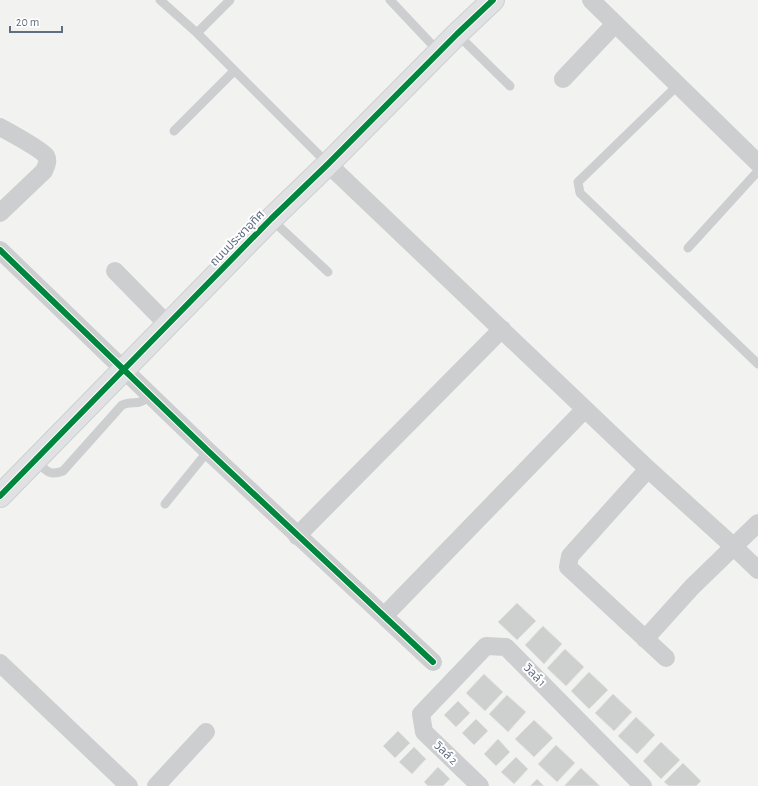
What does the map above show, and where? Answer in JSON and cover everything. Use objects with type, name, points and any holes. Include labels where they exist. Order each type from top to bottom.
[{"type":"street","name":"ถนนประชาอุทิศ","points":[[0,496],[271,219],[493,0]]},
{"type":"street","points":[[591,0],[758,162]]},
{"type":"street","points":[[563,78],[615,24]]},
{"type":"street","points":[[0,127],[40,151],[46,156],[47,162],[44,171],[0,213]]},
{"type":"street","points":[[328,164],[648,469],[734,546],[758,570]]},
{"type":"street","points":[[0,250],[297,536],[433,662]]},
{"type":"street","points":[[115,271],[168,325]]},
{"type":"street","points":[[297,536],[502,329]]},
{"type":"street","points":[[384,616],[585,409]]},
{"type":"street","points":[[648,469],[570,556],[568,567],[666,658]]},
{"type":"street","points":[[645,639],[692,587],[758,523]]},
{"type":"street","name":"วิลล์ 1","points":[[421,714],[486,646],[506,647],[643,786]]},
{"type":"street","points":[[0,663],[129,786]]},
{"type":"street","name":"วิลล์ 2","points":[[421,714],[424,732],[480,786]]},
{"type":"street","points":[[156,786],[206,732]]},
{"type":"lane","points":[[160,0],[197,33],[328,164]]},
{"type":"lane","points":[[197,33],[230,0]]},
{"type":"lane","points":[[390,0],[439,52]]},
{"type":"lane","points":[[457,34],[510,86]]},
{"type":"lane","points":[[174,131],[234,71]]},
{"type":"lane","points":[[678,85],[578,182],[580,193],[758,364]]},
{"type":"lane","points":[[688,248],[758,171]]},
{"type":"lane","points":[[271,219],[328,272]]},
{"type":"lane","points":[[35,459],[49,473],[56,474],[63,471],[122,405],[125,403],[141,403],[150,395]]},
{"type":"lane","points":[[165,504],[208,451]]},
{"type":"building","points":[[517,603],[536,621],[517,640],[498,622]]},
{"type":"building","points":[[543,626],[562,644],[544,664],[525,645]]},
{"type":"building","points":[[565,649],[584,667],[566,686],[547,668]]},
{"type":"building","points":[[589,672],[608,690],[589,709],[571,691]]},
{"type":"building","points":[[484,674],[503,692],[485,711],[466,693]]},
{"type":"building","points":[[613,694],[632,712],[614,731],[595,713]]},
{"type":"building","points":[[507,695],[526,712],[508,732],[489,714]]},
{"type":"building","points":[[458,701],[470,713],[456,727],[444,715]]},
{"type":"building","points":[[636,717],[655,735],[637,754],[618,736]]},
{"type":"building","points":[[476,719],[488,731],[474,745],[462,733]]},
{"type":"building","points":[[534,720],[553,738],[534,757],[515,739]]},
{"type":"building","points":[[398,731],[410,743],[395,758],[383,746]]},
{"type":"building","points":[[498,739],[510,752],[496,766],[484,754]]},
{"type":"building","points":[[661,742],[680,760],[661,779],[643,761]]},
{"type":"building","points":[[556,745],[575,763],[557,782],[538,764]]},
{"type":"building","points":[[414,747],[426,759],[412,774],[399,762]]},
{"type":"building","points":[[516,757],[528,769],[514,784],[501,772]]},
{"type":"building","points":[[683,763],[701,781],[696,786],[669,786],[664,782]]},
{"type":"building","points":[[438,767],[450,779],[443,786],[428,786],[424,782]]},
{"type":"building","points":[[581,768],[600,786],[564,786]]},
{"type":"building","points":[[537,779],[544,786],[530,786]]},
{"type":"cycle path","points":[[0,496],[271,219],[493,0]]},
{"type":"cycle path","points":[[0,250],[208,451],[433,662]]}]
